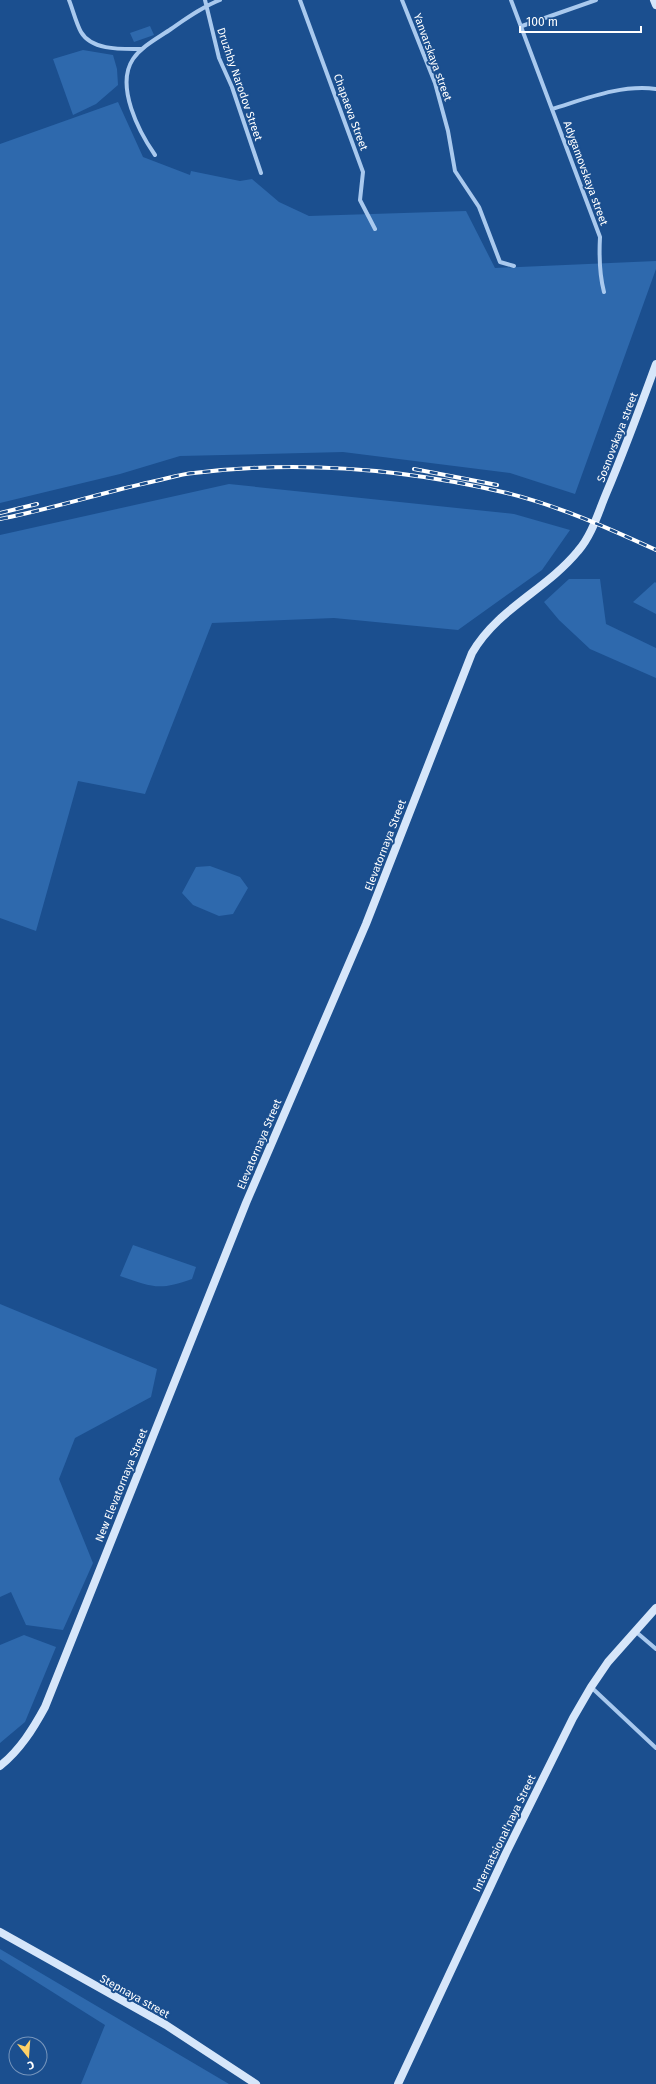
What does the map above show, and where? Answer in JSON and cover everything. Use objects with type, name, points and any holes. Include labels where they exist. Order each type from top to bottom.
[{"type":"main road","points":[[654,0],[656,5]]},
{"type":"main road","name":"Sosnovskaya street","points":[[596,520],[656,364]]},
{"type":"main road","name":"Elevatornaya Street","points":[[246,1203],[366,924],[472,653],[481,637],[497,620],[548,582],[563,568],[585,542],[596,520]]},
{"type":"main road","name":"New Elevatornaya Street","points":[[0,1766],[32,1732],[45,1707],[246,1203]]},
{"type":"main road","name":"Internatsional'naya Street","points":[[398,2084],[510,1846],[573,1718],[591,1687],[634,1631],[656,1608]]},
{"type":"main road","name":"Stepnaya street","points":[[0,1932],[166,2025],[256,2084]]},
{"type":"street","points":[[69,0],[81,33],[89,41],[112,48],[142,49]]},
{"type":"street","name":"Druzhby Narodov Street","points":[[205,0],[220,58],[232,87],[261,173]]},
{"type":"street","points":[[155,155],[147,143],[130,106],[127,89],[132,60],[142,49],[206,5],[220,0]]},
{"type":"street","name":"Chapaeva Street","points":[[300,0],[363,172],[360,200],[375,229]]},
{"type":"street","name":"Yanvarskaya street","points":[[402,0],[435,83],[448,131],[456,171],[479,207],[500,262],[514,266]]},
{"type":"street","name":"Adygamovskaya street","points":[[511,0],[600,237],[599,270],[604,292]]},
{"type":"street","points":[[522,26],[596,0]]},
{"type":"street","name":"Adygamovskaya street","points":[[552,109],[602,94],[645,87],[656,89]]},
{"type":"street","points":[[634,1631],[656,1649]]},
{"type":"street","points":[[591,1687],[656,1748]]},
{"type":"shaded area","points":[[150,26],[154,35],[134,42],[130,33]]},
{"type":"shaded area","points":[[83,50],[113,55],[117,69],[118,85],[96,104],[73,115],[53,59]]},
{"type":"shaded area","points":[[118,102],[143,157],[190,175],[191,171],[240,181],[252,179],[279,202],[309,216],[466,211],[495,268],[656,261],[656,269],[575,494],[510,473],[343,452],[180,456],[120,474],[0,503],[0,144]]},
{"type":"shaded area","points":[[229,484],[514,514],[570,530],[542,570],[458,630],[334,618],[212,623],[145,794],[78,781],[36,931],[0,918],[0,535]]},
{"type":"shaded area","points":[[569,579],[600,579],[606,624],[656,648],[656,678],[590,649],[559,620],[544,602]]},
{"type":"shaded area","points":[[655,582],[656,583],[656,614],[633,602]]},
{"type":"shaded area","points":[[210,866],[240,877],[248,888],[233,914],[219,916],[193,905],[182,893],[196,867]]},
{"type":"shaded area","points":[[133,1245],[196,1267],[192,1279],[171,1285],[156,1286],[140,1283],[120,1276]]},
{"type":"shaded area","points":[[0,1304],[157,1369],[151,1397],[75,1438],[59,1479],[93,1563],[63,1630],[26,1625],[11,1592],[0,1597]]},
{"type":"shaded area","points":[[24,1635],[56,1647],[25,1722],[0,1743],[0,1645]]},
{"type":"shaded area","points":[[0,1949],[229,2084],[81,2084],[105,2025],[0,1959]]},
{"type":"railway","points":[[0,519],[38,511],[178,475],[233,469],[312,467],[352,469],[430,478],[507,493],[564,511],[656,550]]},
{"type":"railway","points":[[414,469],[497,485]]},
{"type":"railway","points":[[0,513],[37,504]]}]
